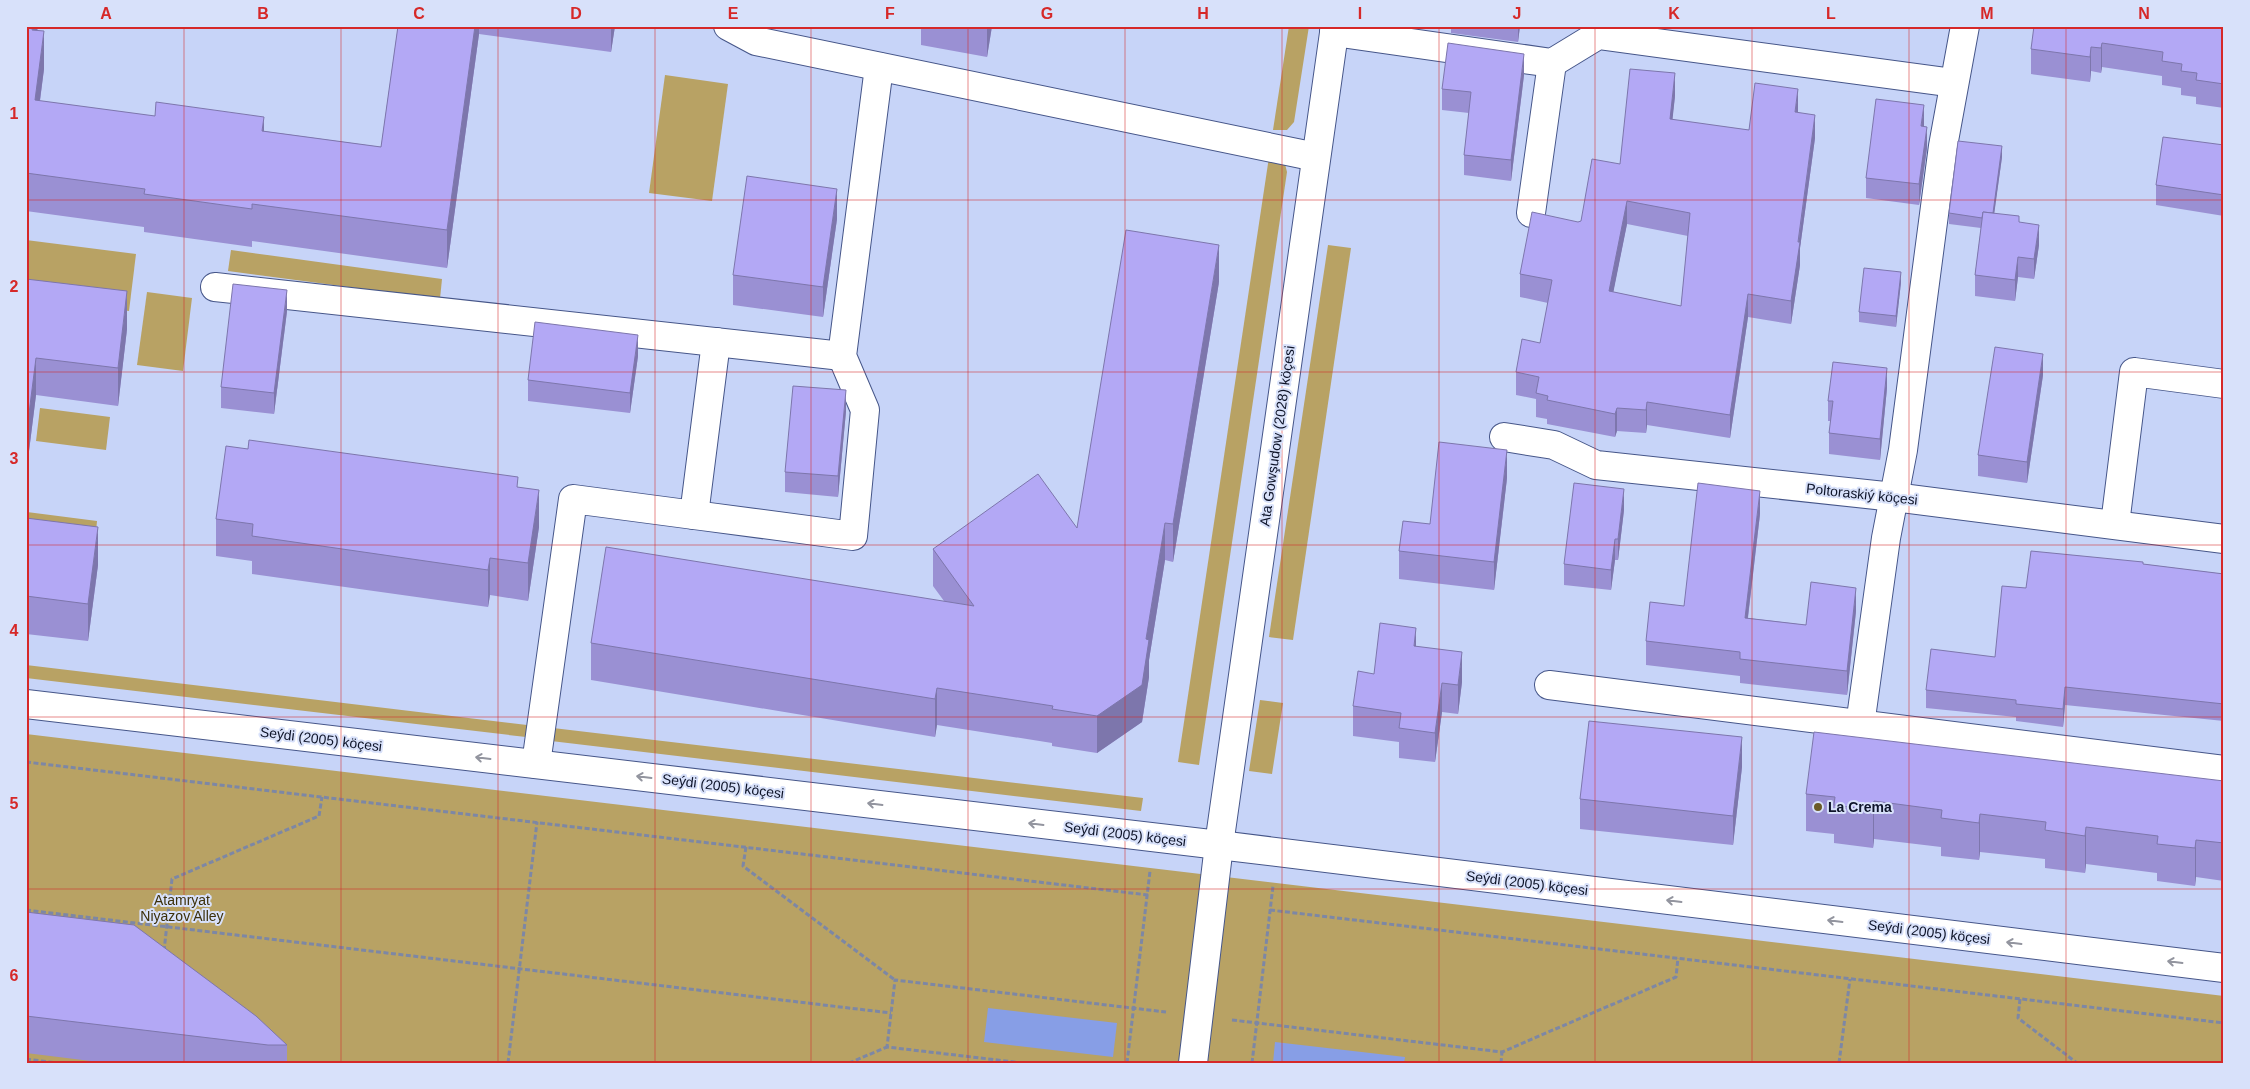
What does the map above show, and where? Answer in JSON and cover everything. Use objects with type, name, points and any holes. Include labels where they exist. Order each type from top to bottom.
[{"type":"street","points":[[728,26],[756,40],[1316,157]]},
{"type":"street","points":[[1860,725],[1886,538],[1904,450],[1943,146],[1965,26]]},
{"type":"street","points":[[1335,29],[1552,63],[1598,35],[1954,83]]},
{"type":"street","name":"Ata Gowşudow (2028) köçesi","points":[[1193,1063],[1219,845],[1335,29]]},
{"type":"street","points":[[1531,212],[1552,63]]},
{"type":"street","points":[[536,764],[573,499],[854,536],[865,410],[842,356],[879,67]]},
{"type":"street","points":[[215,287],[842,356]]},
{"type":"street","points":[[694,515],[716,342]]},
{"type":"street","points":[[2115,524],[2134,372],[2224,384]]},
{"type":"street","name":"Poltoraskiý köçesi","points":[[1504,437],[1554,445],[1596,465],[1894,497],[2224,539]]},
{"type":"street","points":[[1549,686],[2224,770]]},
{"type":"street","name":"Seýdi (2005) köçesi","points":[[26,704],[1219,845],[2224,968]]},
{"type":"path","points":[[26,762],[1148,895]]},
{"type":"path","points":[[163,956],[172,879],[319,816],[322,797]]},
{"type":"path","points":[[508,1063],[537,822]]},
{"type":"path","points":[[746,847],[743,866],[895,980],[1256,1023],[1502,1052],[1676,977],[1678,958]]},
{"type":"path","points":[[1127,1063],[1150,871]]},
{"type":"path","points":[[1252,1063],[1273,886]]},
{"type":"path","points":[[26,910],[891,1013]]},
{"type":"path","points":[[1270,910],[2224,1023]]},
{"type":"path","points":[[1839,1063],[1850,979]]},
{"type":"path","points":[[887,1047],[895,980]]},
{"type":"path","points":[[2020,999],[2018,1018],[2077,1063]]},
{"type":"path","points":[[849,1063],[887,1047],[1022,1063]]},
{"type":"path","points":[[1501,1063],[1502,1052]]},
{"type":"path","points":[[26,1059],[57,1063]]},
{"type":"green space","points":[[1289,26],[1309,26],[1294,122],[1287,130],[1273,130]]},
{"type":"green space","points":[[665,75],[728,84],[712,201],[649,193]]},
{"type":"green space","points":[[1269,157],[1285,164],[1287,172],[1199,765],[1178,762]]},
{"type":"green space","points":[[26,240],[136,254],[129,311],[26,298]]},
{"type":"green space","points":[[1328,245],[1351,248],[1293,640],[1269,637]]},
{"type":"green space","points":[[231,250],[442,279],[440,299],[228,271]]},
{"type":"green space","points":[[147,292],[192,298],[183,371],[137,365]]},
{"type":"green space","points":[[40,408],[110,417],[106,450],[36,441]]},
{"type":"green space","points":[[27,512],[97,521],[94,553],[26,544]]},
{"type":"green space","points":[[26,665],[527,725],[526,737],[26,678]]},
{"type":"green space","points":[[1260,700],[1283,703],[1272,774],[1249,771]]},
{"type":"green space","points":[[553,728],[1143,798],[1141,811],[551,741]]},
{"type":"green space","name":"Atamryat Niyazov Alley","points":[[26,734],[2224,996],[2224,1063],[26,1063]]},
{"type":"water","points":[[988,1008],[1117,1023],[1113,1057],[984,1042]]},
{"type":"water","points":[[1275,1042],[1405,1057],[1404,1063],[1273,1063]]},
{"type":"building","points":[[26,26],[33,26],[32,30],[44,31],[35,100],[155,116],[156,102],[264,117],[262,131],[381,147],[398,26],[475,26],[447,230],[252,204],[252,209],[144,194],[145,189],[26,173]]},
{"type":"building","points":[[2034,26],[2224,26],[2224,84],[2196,80],[2197,73],[2181,71],[2182,64],[2162,61],[2163,52],[2102,43],[2101,48],[2091,47],[2090,57],[2031,49]]},
{"type":"building","points":[[1448,43],[1524,54],[1511,160],[1464,155],[1471,92],[1442,89]]},
{"type":"building","points":[[1630,69],[1675,73],[1670,119],[1749,130],[1755,83],[1798,89],[1795,112],[1815,115],[1791,301],[1748,294],[1730,415],[1647,402],[1646,410],[1617,408],[1615,414],[1547,400],[1548,396],[1536,393],[1539,377],[1516,372],[1522,339],[1540,343],[1552,280],[1520,274],[1532,212],[1578,222],[1581,221],[1592,159],[1620,164]],"holes":[[[1627,201],[1690,213],[1681,306],[1609,291]]]},
{"type":"building","points":[[1876,99],[1924,105],[1921,126],[1927,127],[1919,184],[1866,178]]},
{"type":"building","points":[[2163,137],[2224,145],[2224,195],[2156,185]]},
{"type":"building","points":[[1958,141],[2002,146],[1993,213],[1983,212],[1982,218],[1949,213]]},
{"type":"building","points":[[747,176],[837,189],[823,287],[733,275]]},
{"type":"building","points":[[1983,212],[2019,216],[2019,222],[2039,225],[2034,259],[2018,257],[2015,280],[1975,275]]},
{"type":"building","points":[[1126,230],[1219,245],[1173,524],[1165,523],[1146,639],[1149,640],[1142,685],[1097,716],[1052,709],[1053,706],[937,688],[935,699],[591,643],[606,547],[974,606],[933,549],[1038,474],[1077,528]]},
{"type":"building","points":[[1864,268],[1901,272],[1896,316],[1859,312]]},
{"type":"building","points":[[26,279],[127,291],[118,368],[36,358],[26,437]]},
{"type":"building","points":[[233,284],[287,290],[274,393],[221,387]]},
{"type":"building","points":[[535,322],[638,335],[630,393],[528,380]]},
{"type":"building","points":[[1995,347],[2043,354],[2027,462],[1978,455]]},
{"type":"building","points":[[1833,362],[1887,368],[1880,439],[1829,433],[1833,401],[1828,401]]},
{"type":"building","points":[[793,386],[846,390],[838,476],[785,472]]},
{"type":"building","points":[[249,440],[518,477],[517,487],[539,490],[528,563],[490,558],[488,570],[252,536],[253,524],[216,519],[226,446],[248,449]]},
{"type":"building","points":[[1439,442],[1507,450],[1494,562],[1399,551],[1403,521],[1430,524]]},
{"type":"building","points":[[1574,483],[1624,489],[1618,539],[1615,539],[1611,570],[1564,564]]},
{"type":"building","points":[[1698,483],[1760,491],[1745,618],[1806,625],[1811,582],[1856,588],[1847,671],[1740,659],[1740,652],[1646,641],[1650,602],[1684,606]]},
{"type":"building","points":[[26,518],[98,527],[88,604],[26,596]]},
{"type":"building","points":[[2031,551],[2143,562],[2143,564],[2224,574],[2224,704],[2065,687],[2063,709],[2016,704],[2016,700],[1926,690],[1931,649],[1995,657],[2002,586],[2026,588]]},
{"type":"building","points":[[1380,623],[1416,628],[1414,646],[1462,652],[1458,685],[1442,683],[1435,733],[1399,728],[1401,713],[1353,706],[1358,671],[1374,674]]},
{"type":"building","points":[[1589,721],[1742,737],[1733,816],[1580,799]]},
{"type":"building","points":[[1814,732],[2224,781],[2224,843],[2196,840],[2195,848],[2157,844],[2158,836],[2086,827],[2085,836],[2045,830],[2046,822],[1980,814],[1979,823],[1941,818],[1942,810],[1874,801],[1873,810],[1834,805],[1835,797],[1806,794]]},
{"type":"building","points":[[26,912],[134,925],[256,1016],[287,1045],[268,1045],[26,1016]]},
{"type":"place","name":"La Crema","points":[[1818,807]]}]
